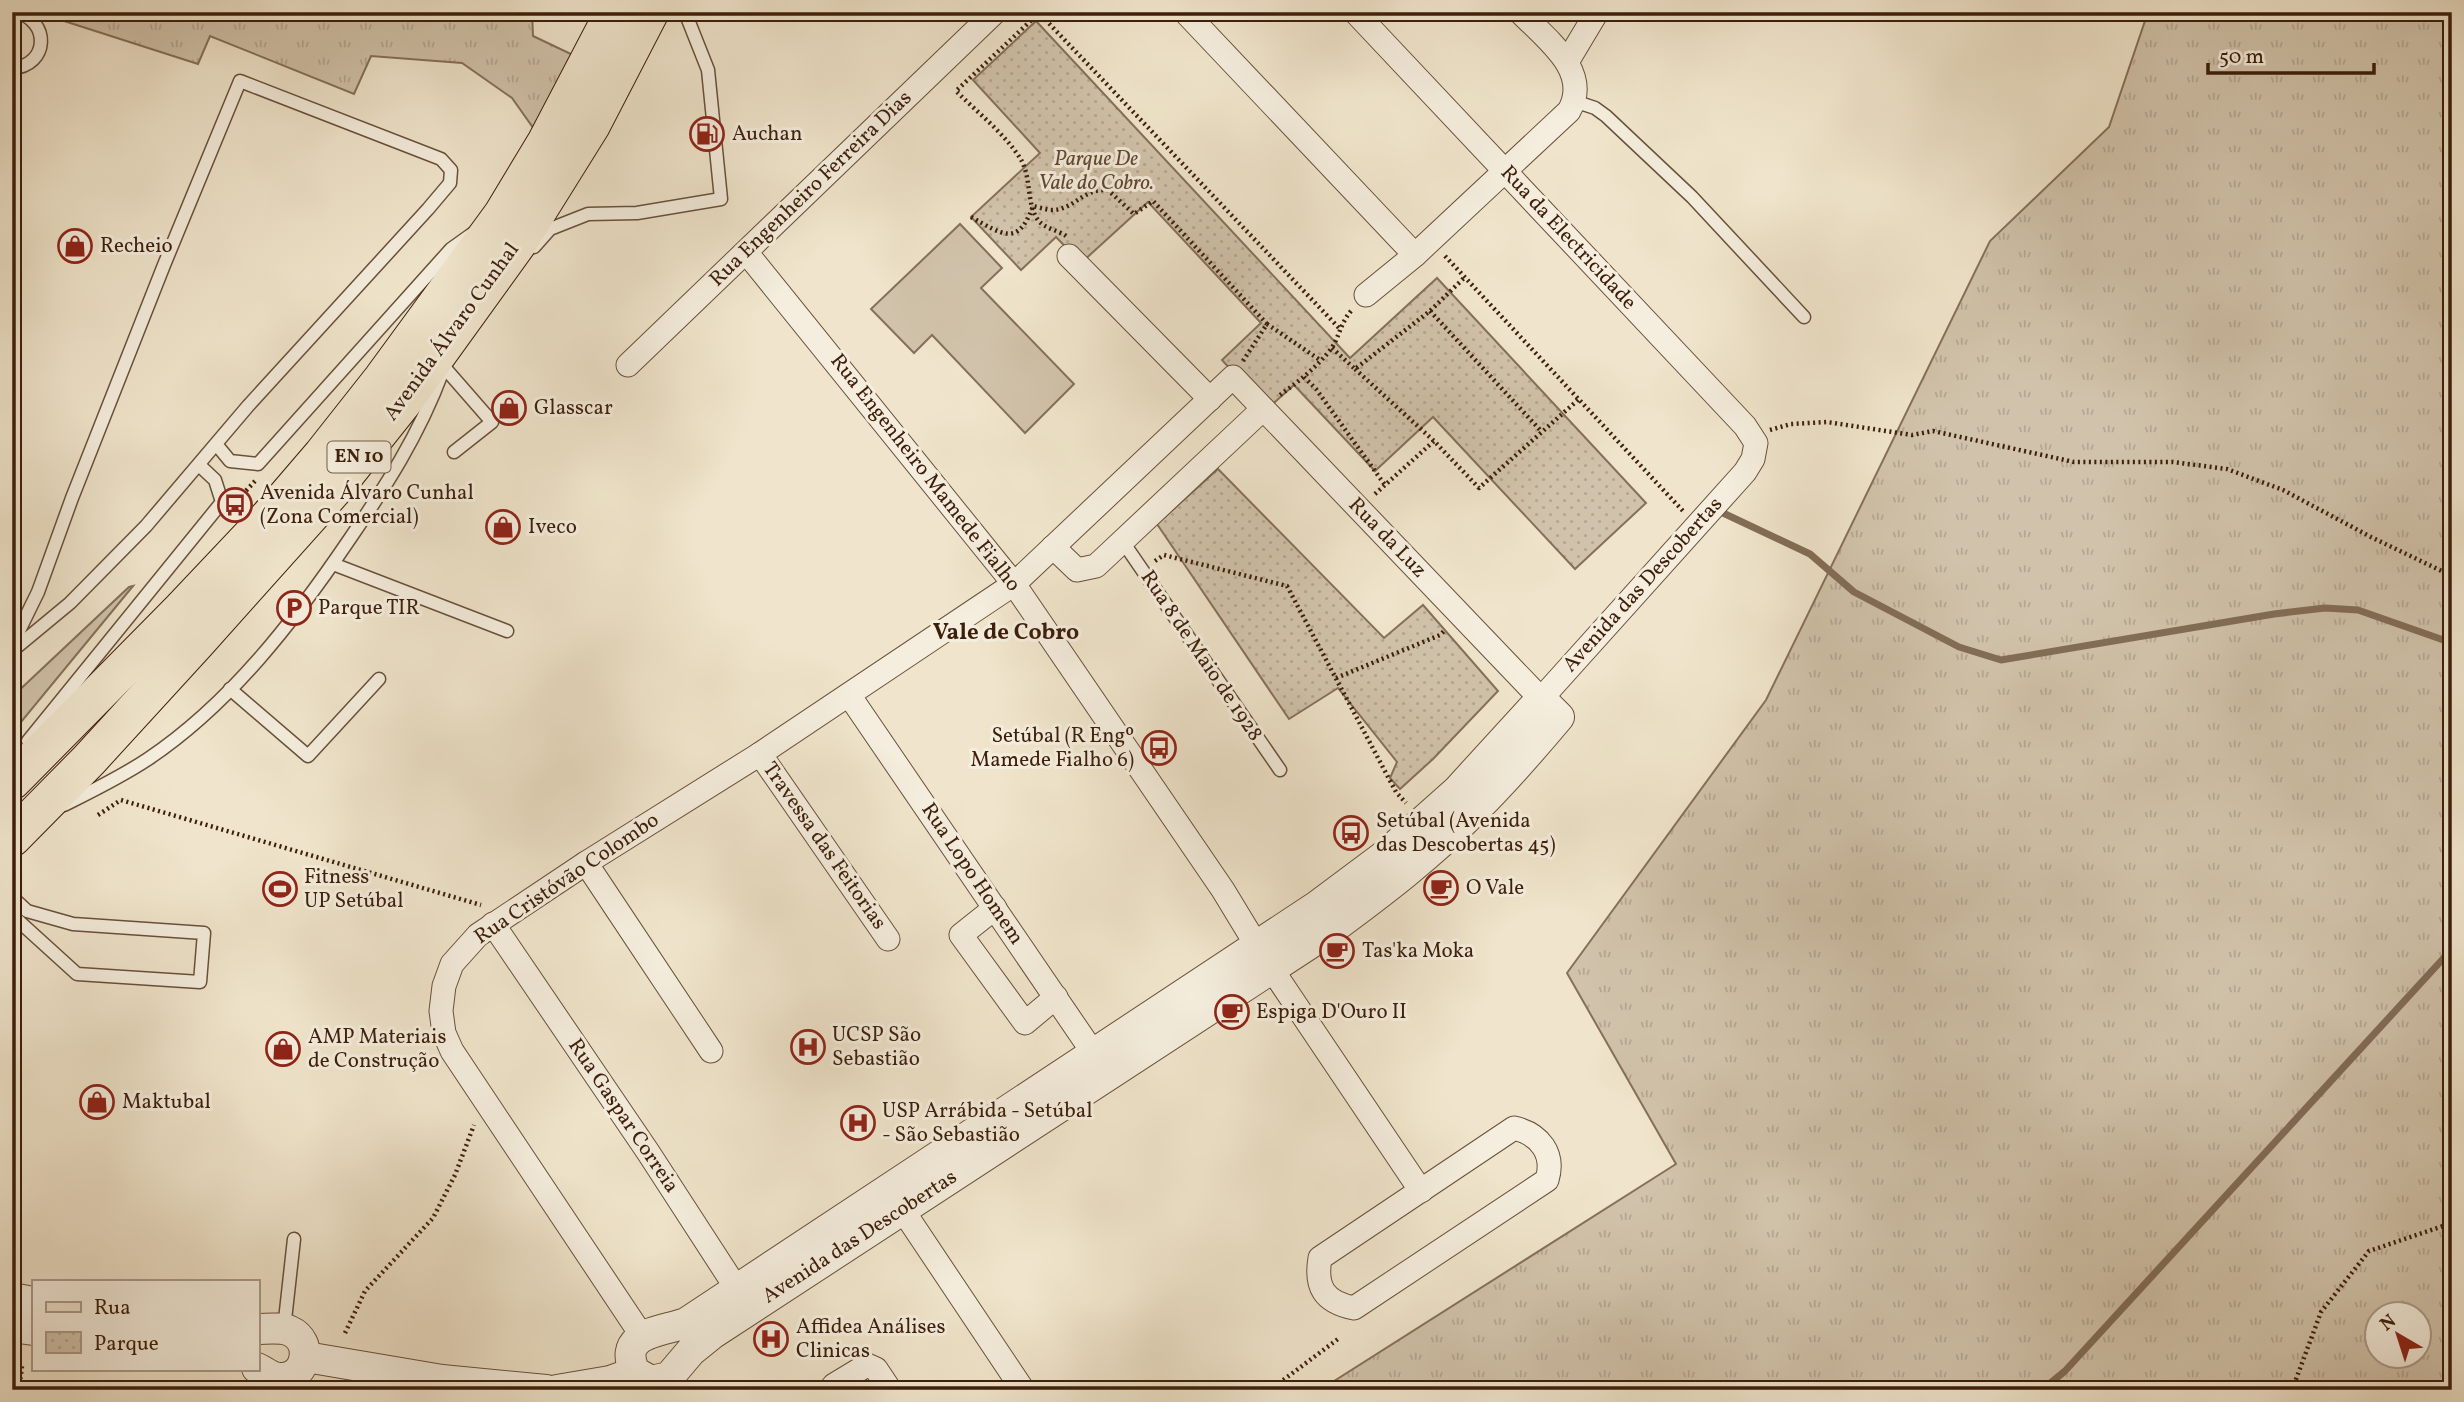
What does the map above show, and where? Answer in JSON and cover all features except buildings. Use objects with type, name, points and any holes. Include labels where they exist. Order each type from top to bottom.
[{"type":"main road","name":"Avenida Álvaro Cunhal","points":[[21,830],[89,760],[334,489],[449,350],[584,138],[633,17]]},
{"type":"main road","name":"Avenida Álvaro Cunhal","points":[[15,768],[181,610],[277,508],[382,379],[502,215],[546,142],[633,17]]},
{"type":"street","name":"Rua Engenheiro Ferreira Dias","points":[[628,365],[995,12]]},
{"type":"street","points":[[1185,12],[1423,247]]},
{"type":"street","name":"Rua da Electricidade","points":[[1354,12],[1752,435]]},
{"type":"street","points":[[1366,295],[1423,247],[1569,111],[1574,102],[1575,77],[1567,62],[1520,12]]},
{"type":"street","points":[[1567,62],[1597,12]]},
{"type":"street","name":"Rua Engenheiro Mamede Fialho","points":[[746,252],[1014,584],[1223,890],[1264,957],[1421,1191]]},
{"type":"street","points":[[1069,256],[1210,399]]},
{"type":"street","points":[[1014,584],[1233,377]]},
{"type":"street","name":"Rua da Luz","points":[[1233,377],[1541,699]]},
{"type":"street","points":[[1053,547],[1077,570],[1096,566],[1263,409]]},
{"type":"street","name":"Avenida das Descobertas","points":[[674,1380],[691,1351],[743,1299],[1094,1054],[1264,957],[1329,931],[1433,849],[1476,809],[1559,717],[1541,699],[1745,472],[1755,451],[1756,443],[1752,435]]},
{"type":"street","name":"Rua Cristóvão Colombo","points":[[647,1334],[452,1051],[444,1032],[441,1012],[444,986],[452,964],[487,915],[586,863],[760,754],[1014,584]]},
{"type":"street","name":"Rua Lopo Homem","points":[[849,695],[1094,1054]]},
{"type":"street","name":"Travessa das Feitorias","points":[[760,754],[888,939]]},
{"type":"street","points":[[586,863],[711,1051]]},
{"type":"street","points":[[995,908],[961,935],[1025,1023],[1056,997]]},
{"type":"street","name":"Rua Gaspar Correia","points":[[487,915],[648,1152],[743,1299]]},
{"type":"street","name":"Avenida das Descobertas","points":[[647,1334],[670,1329],[743,1299],[902,1209],[1264,957]]},
{"type":"street","points":[[1514,1128],[1531,1133],[1538,1139],[1550,1162],[1547,1181],[1354,1308],[1345,1306],[1324,1292],[1318,1280],[1320,1258],[1421,1191],[1514,1128]]},
{"type":"street","points":[[902,1209],[1023,1390]]},
{"type":"street","points":[[12,1298],[32,1302]]},
{"type":"street","points":[[12,1327],[32,1330]]},
{"type":"street","points":[[661,1332],[675,1341],[680,1356],[674,1380],[651,1381],[635,1372],[631,1356],[635,1342],[647,1334],[661,1332]]},
{"type":"street","points":[[267,1356],[298,1336],[306,1357],[442,1380],[546,1390]]},
{"type":"street","points":[[830,1390],[867,1365],[876,1369],[890,1390]]},
{"type":"street","points":[[557,1390],[610,1381],[635,1372]]},
{"type":"lane","points":[[12,68],[25,66],[33,61],[41,44],[37,26],[31,19],[13,12]]},
{"type":"lane","points":[[21,830],[109,783],[149,758],[199,719],[270,645],[313,593],[390,479],[426,415],[449,350],[550,229],[588,214],[637,213],[722,199],[708,70],[685,12]]},
{"type":"lane","points":[[12,645],[38,592],[164,265],[240,81],[441,159],[451,170],[450,183],[248,406],[146,526],[71,603],[12,651]]},
{"type":"lane","points":[[1574,102],[1595,107],[1606,116],[1692,197],[1804,317]]},
{"type":"lane","points":[[216,444],[230,461],[258,464],[451,249],[502,215]]},
{"type":"lane","points":[[449,350],[492,422],[454,452]]},
{"type":"lane","points":[[15,768],[222,502],[215,480],[199,465]]},
{"type":"lane","name":"Rua 8 de Maio de 1928","points":[[1123,542],[1280,770]]},
{"type":"lane","points":[[333,564],[507,631]]},
{"type":"lane","points":[[230,689],[307,756],[379,679]]},
{"type":"lane","points":[[12,897],[27,911],[73,924],[204,933],[200,982],[77,974],[12,915]]},
{"type":"lane","points":[[267,1356],[294,1239]]},
{"type":"path","points":[[1069,256],[1071,242],[1065,234],[1038,220],[1028,173],[1017,154],[956,91],[1039,13],[1339,328]]},
{"type":"path","points":[[1033,206],[1051,210],[1064,207],[1096,189],[1108,190],[1134,214],[1153,201],[1267,324],[1320,360]]},
{"type":"path","points":[[971,217],[998,232],[1009,234],[1018,231],[1026,223],[1033,206]]},
{"type":"path","points":[[1423,247],[1465,277],[1697,526]]},
{"type":"path","points":[[1355,369],[1430,311],[1465,277]]},
{"type":"path","points":[[1263,409],[1304,377],[1332,348],[1343,321],[1366,295]]},
{"type":"path","points":[[1430,311],[1542,432]]},
{"type":"path","points":[[1233,377],[1267,324]]},
{"type":"path","points":[[1332,348],[1434,441],[1479,488],[1579,399]]},
{"type":"path","points":[[1304,377],[1339,420],[1385,485]]},
{"type":"path","points":[[1752,435],[1791,424],[1827,422],[1912,435],[1933,431],[2074,463],[2173,462],[2227,469],[2283,491],[2452,576]]},
{"type":"path","points":[[1359,509],[1434,441]]},
{"type":"path","points":[[1142,570],[1164,555],[1287,586],[1396,792],[1415,812]]},
{"type":"path","points":[[1336,678],[1440,635],[1462,616]]},
{"type":"path","points":[[98,816],[121,800],[487,915]]},
{"type":"path","points":[[345,1333],[365,1291],[433,1218],[455,1175],[483,1097]]},
{"type":"path","points":[[2292,1390],[2321,1312],[2369,1251],[2452,1223]]},
{"type":"path","points":[[1270,1390],[1338,1339]]},
{"type":"path","points":[[19,1390],[22,1366]]},
{"type":"green space","points":[[36,12],[532,12],[533,36],[573,55],[534,129],[512,98],[462,63],[371,56],[354,94],[210,36],[198,64]]},
{"type":"green space","points":[[2148,12],[2452,12],[2452,1390],[1320,1390],[1676,1164],[1567,973],[1766,700],[1990,241],[2109,127]]},
{"type":"green space","name":"Parque De Vale do Cobro.","points":[[1036,21],[1350,358],[1437,278],[1646,503],[1575,569],[1433,417],[1375,471],[1294,385],[1267,409],[1222,360],[1261,323],[1148,202],[1081,263],[1056,237],[1021,270],[971,217],[1040,153],[973,80]]},
{"type":"green space","points":[[960,224],[1002,268],[981,288],[1074,384],[1025,433],[932,335],[914,353],[871,309]]},
{"type":"green space","points":[[1218,469],[1384,638],[1423,605],[1498,691],[1433,759],[1400,789],[1390,778],[1397,762],[1338,688],[1289,719],[1157,524]]},
{"type":"green space","points":[[133,586],[12,733],[12,697]]},
{"type":"waterway","points":[[1723,513],[1810,554],[1854,592],[1959,647],[2001,660],[2274,614],[2325,608],[2358,610],[2452,643]]},
{"type":"waterway","points":[[2042,1390],[2065,1371],[2452,949]]},
{"type":"place","name":"Auchan","points":[[707,134]]},
{"type":"place","name":"Recheio","points":[[75,246]]},
{"type":"place","name":"Glasscar","points":[[509,408]]},
{"type":"place","name":"Avenida Álvaro Cunhal (Zona Comercial)","points":[[235,505]]},
{"type":"place","name":"Iveco","points":[[503,527]]},
{"type":"place","name":"Parque TIR","points":[[294,608]]},
{"type":"place","name":"Setúbal (R Engº Mamede Fialho 6)","points":[[1159,748]]},
{"type":"place","name":"Setúbal (Avenida das Descobertas 45)","points":[[1351,833]]},
{"type":"place","name":"O Vale","points":[[1441,888]]},
{"type":"place","name":"Fitness UP Setúbal","points":[[280,889]]},
{"type":"place","name":"Tas'ka Moka","points":[[1337,951]]},
{"type":"place","name":"Espiga D'Ouro II","points":[[1232,1012]]},
{"type":"place","name":"UCSP São Sebastião","points":[[808,1047]]},
{"type":"place","name":"AMP Materiais de Construção","points":[[283,1049]]},
{"type":"place","name":"Maktubal","points":[[97,1102]]},
{"type":"place","name":"USP Arrábida - Setúbal - São Sebastião","points":[[858,1123]]},
{"type":"place","name":"Affidea Análises Clinicas","points":[[771,1339]]},
{"type":"district","name":"Vale de Cobro","points":[[1006,633]]}]
